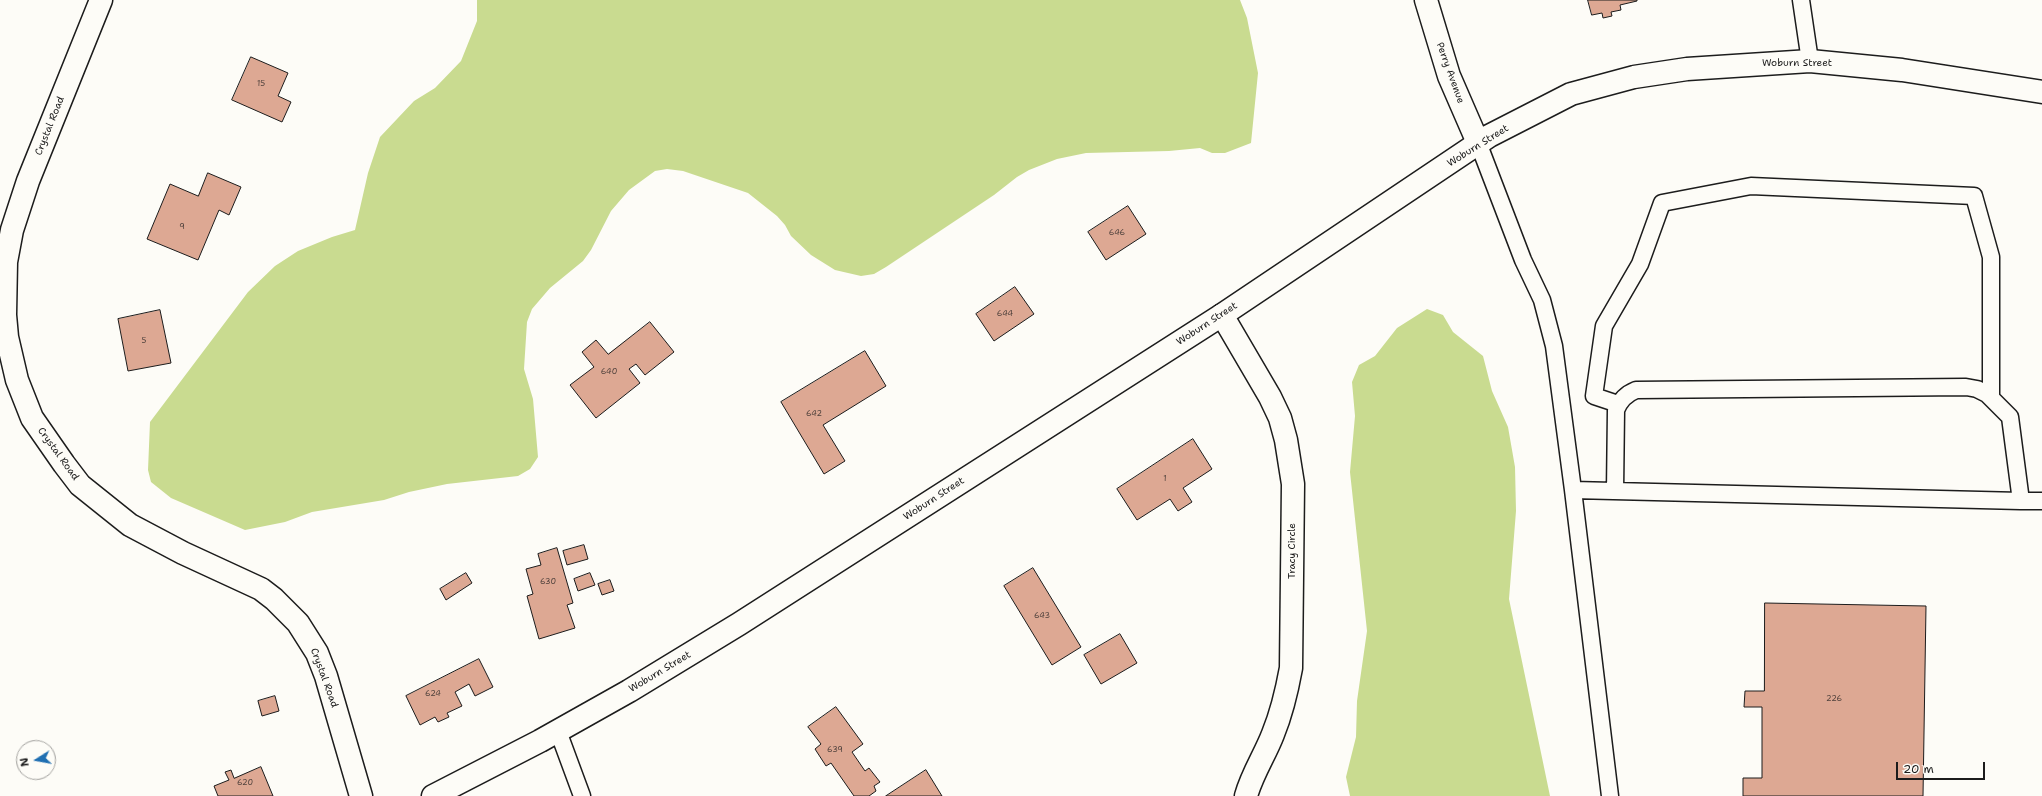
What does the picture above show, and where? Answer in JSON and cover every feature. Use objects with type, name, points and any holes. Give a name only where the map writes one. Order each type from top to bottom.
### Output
[{"type":"street","name":"Crystal Road","points":[[101,0],[24,192],[12,230],[6,262],[6,315],[7,336],[17,380],[32,418],[80,485],[130,525],[183,553],[261,589],[274,599],[298,623],[317,653],[326,676],[361,796]]},
{"type":"street","name":"Perry Avenue","points":[[1426,0],[1449,76],[1479,145]]},
{"type":"street","name":"Woburn Street","points":[[433,796],[558,731],[629,691],[739,624],[1222,315],[1479,145],[1489,136],[1541,108],[1571,94],[1606,83],[1694,68],[1810,61],[1902,70],[2042,92]]},
{"type":"street","name":"Tracy Circle","points":[[1222,315],[1280,418],[1286,440],[1292,484],[1291,668],[1287,690],[1273,735],[1255,772],[1246,796]]},
{"type":"lane","points":[[1801,0],[1810,61]]},
{"type":"lane","points":[[1479,145],[1523,260],[1542,300],[1554,346],[1610,796]]},
{"type":"lane","points":[[1618,404],[1594,396],[1604,326],[1640,264],[1662,203],[1751,186],[1974,196],[1991,257],[1992,398]]},
{"type":"lane","points":[[1615,491],[1615,416],[1618,404],[1630,392],[1642,389],[1966,387],[1977,389],[1992,398],[2010,417],[2021,500]]},
{"type":"lane","points":[[1573,490],[2042,501]]},
{"type":"lane","points":[[558,731],[582,796]]},
{"type":"green space","points":[[477,0],[1240,0],[1247,18],[1258,73],[1251,143],[1225,153],[1212,153],[1200,148],[1169,151],[1086,153],[1057,159],[1029,170],[1017,177],[994,195],[886,267],[874,274],[861,276],[835,270],[811,255],[791,236],[785,225],[777,216],[748,193],[683,171],[667,169],[655,171],[629,190],[611,211],[591,250],[583,261],[550,288],[532,309],[527,322],[524,369],[533,399],[538,457],[530,469],[518,476],[447,484],[409,492],[384,500],[312,512],[285,522],[245,530],[171,498],[151,482],[148,470],[150,422],[248,292],[275,266],[298,251],[332,237],[355,230],[368,173],[380,137],[414,101],[435,88],[461,61],[477,21]]},
{"type":"green space","points":[[1427,309],[1443,315],[1453,332],[1483,356],[1492,391],[1508,427],[1515,467],[1516,511],[1509,599],[1550,796],[1350,796],[1346,777],[1356,737],[1357,701],[1367,631],[1350,472],[1355,416],[1352,382],[1359,365],[1375,356],[1397,328]]},
{"type":"building","points":[[1588,0],[1637,1],[1620,5],[1621,10],[1611,12],[1612,16],[1603,18],[1602,13],[1592,15]]},
{"type":"building","points":[[251,57],[288,73],[278,96],[291,102],[282,122],[232,100]]},
{"type":"building","points":[[208,173],[241,187],[229,215],[219,210],[198,260],[147,239],[170,184],[198,196]]},
{"type":"building","points":[[1128,206],[1146,234],[1106,260],[1088,232]]},
{"type":"building","points":[[1015,287],[1034,314],[994,341],[976,314]]},
{"type":"building","points":[[160,310],[171,363],[128,371],[118,319]]},
{"type":"building","points":[[650,322],[674,352],[645,375],[636,364],[629,369],[640,383],[596,418],[570,385],[594,367],[582,352],[596,340],[608,354]]},
{"type":"building","points":[[865,351],[886,386],[823,425],[845,461],[824,474],[781,402]]},
{"type":"building","points":[[1193,439],[1212,469],[1183,488],[1192,502],[1178,511],[1170,499],[1137,520],[1117,489]]},
{"type":"building","points":[[584,545],[588,559],[567,565],[563,551]]},
{"type":"building","points":[[557,548],[573,603],[567,605],[575,628],[539,639],[527,596],[533,594],[526,569],[541,565],[538,554]]},
{"type":"building","points":[[1033,568],[1081,647],[1052,665],[1004,586]]},
{"type":"building","points":[[466,573],[472,583],[446,600],[440,589]]},
{"type":"building","points":[[590,573],[595,585],[578,591],[574,579]]},
{"type":"building","points":[[610,580],[614,591],[602,595],[598,584]]},
{"type":"building","points":[[1765,603],[1926,606],[1923,796],[1743,796],[1743,778],[1762,778],[1762,707],[1744,707],[1745,691],[1764,691]]},
{"type":"building","points":[[1120,634],[1137,663],[1101,684],[1084,655]]},
{"type":"building","points":[[479,659],[493,687],[475,696],[469,684],[455,692],[462,706],[447,713],[449,717],[438,722],[435,717],[420,725],[406,696]]},
{"type":"building","points":[[275,696],[279,711],[262,716],[258,701]]},
{"type":"building","points":[[836,707],[863,744],[852,752],[865,771],[869,768],[880,782],[874,786],[876,791],[869,796],[854,796],[831,763],[826,766],[815,749],[821,744],[808,727]]},
{"type":"building","points":[[261,767],[273,796],[218,796],[214,786],[229,780],[225,772],[231,770],[234,778]]},
{"type":"building","points":[[926,770],[942,796],[886,796]]}]
